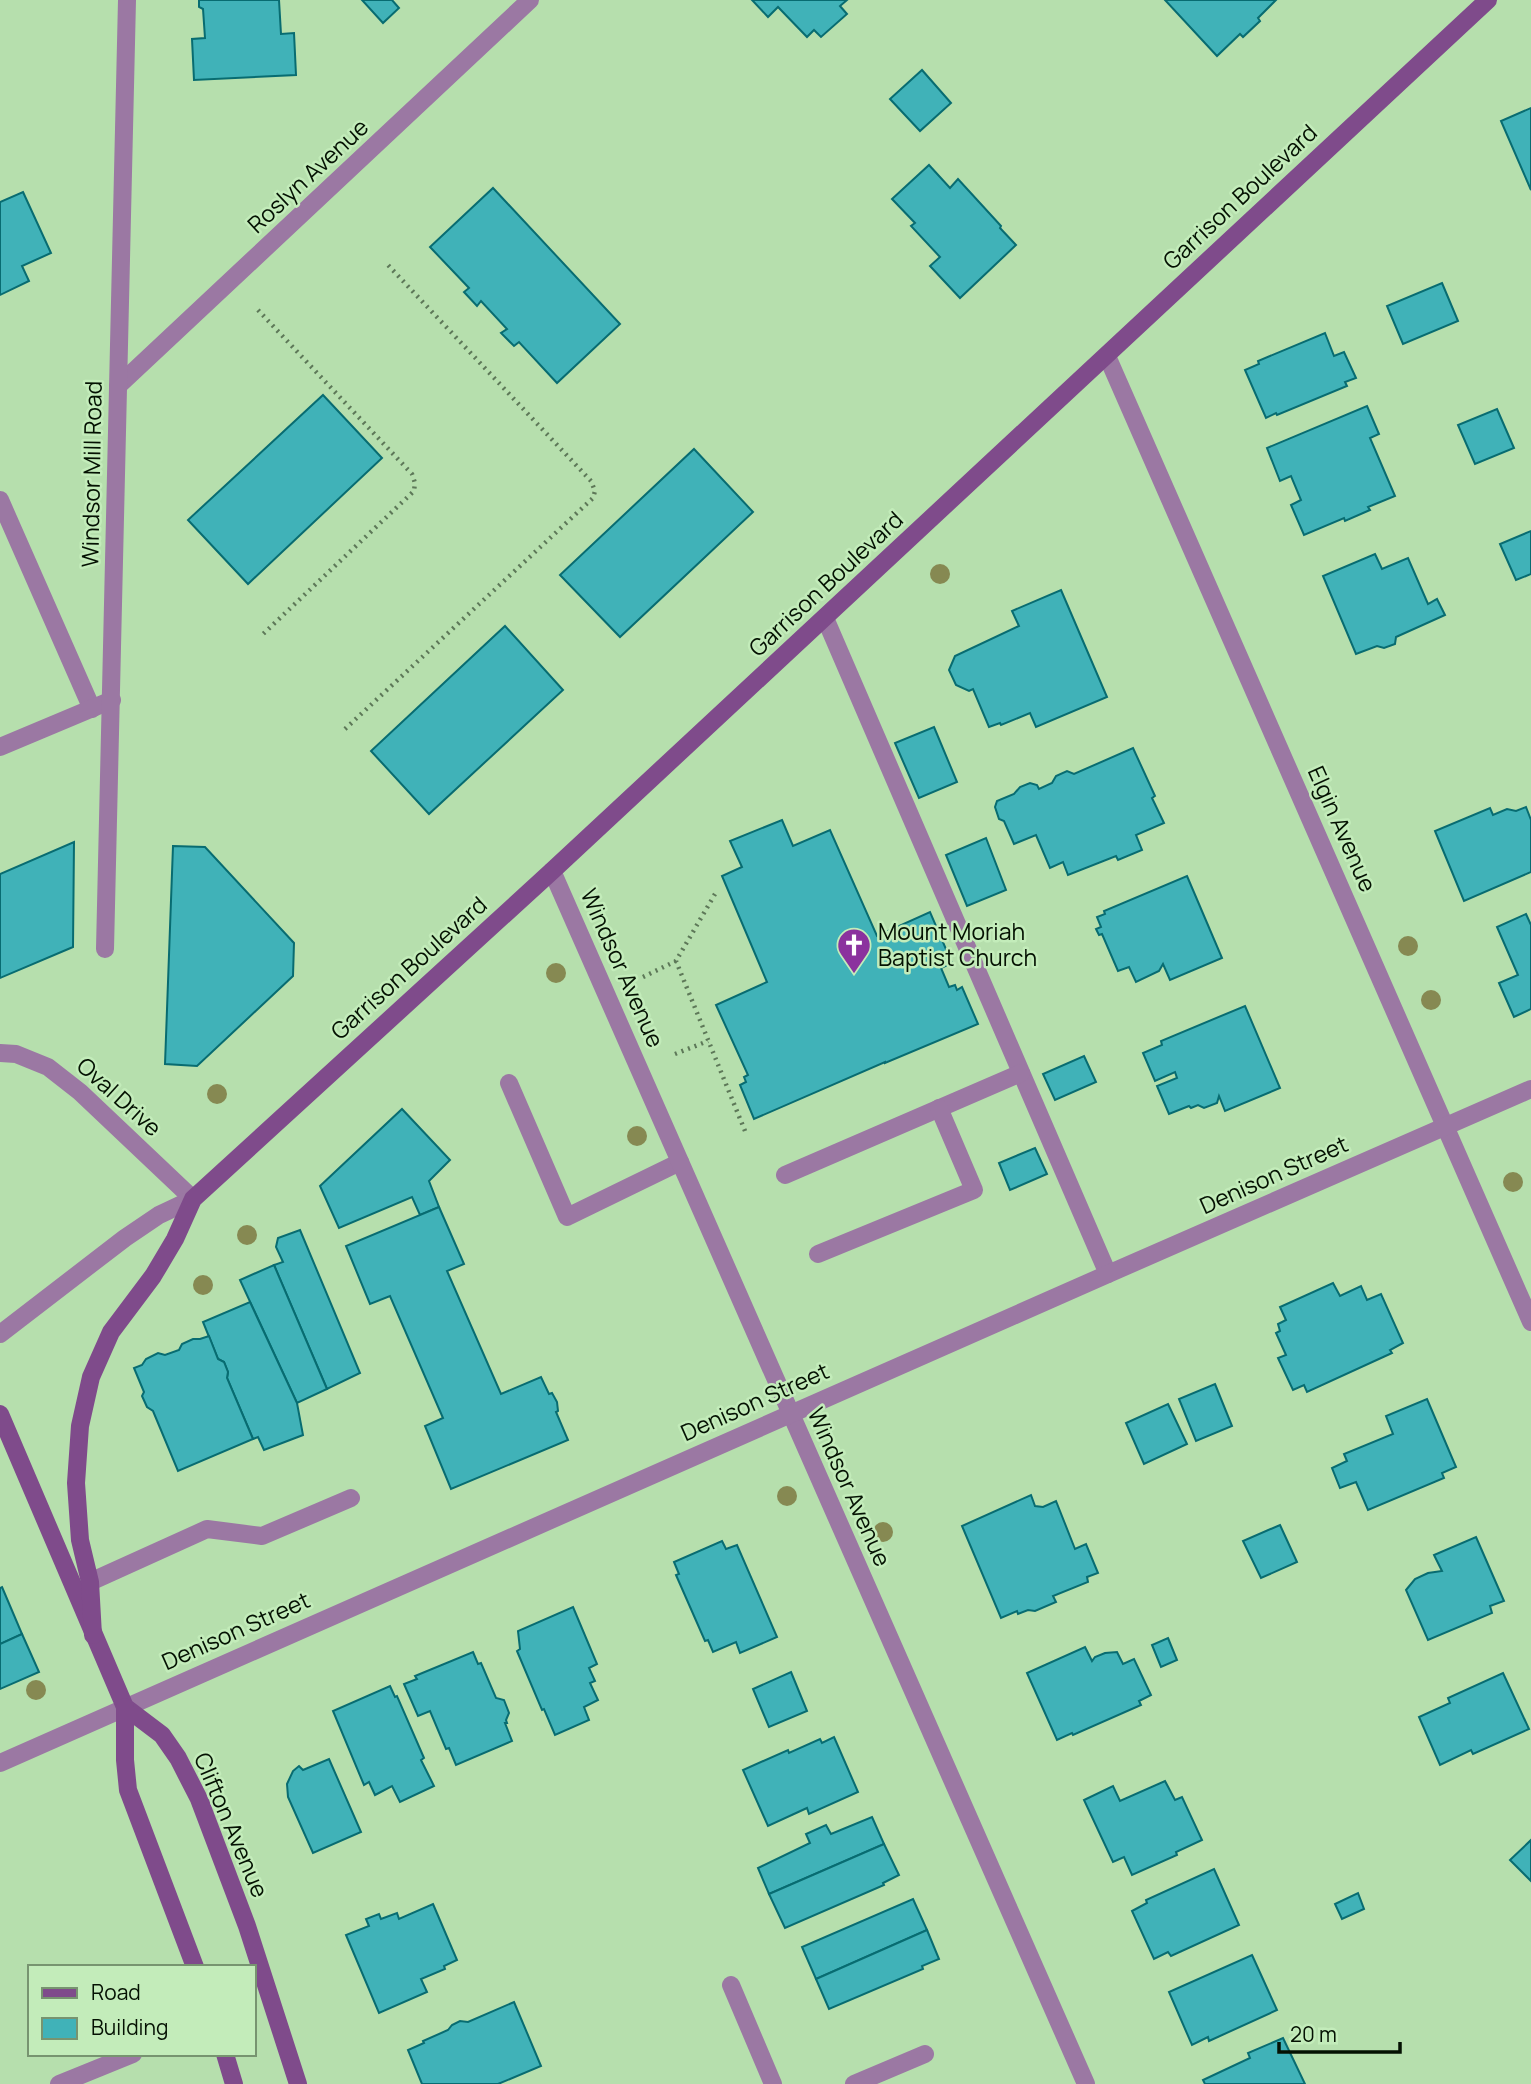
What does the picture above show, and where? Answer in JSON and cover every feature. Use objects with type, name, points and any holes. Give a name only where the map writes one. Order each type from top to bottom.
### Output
[{"type":"main road","name":"Garrison Boulevard","points":[[93,1635],[90,1582],[80,1540],[76,1483],[80,1426],[91,1377],[111,1332],[153,1276],[175,1240],[193,1199],[552,871],[1488,0]]},
{"type":"main road","name":"Clifton Avenue","points":[[0,1414],[125,1707],[162,1735],[178,1758],[199,1799],[247,1926],[298,2079]]},
{"type":"main road","points":[[125,1707],[128,1790],[194,1965]]},
{"type":"main road","points":[[226,2056],[234,2084]]},
{"type":"street","name":"Windsor Mill Road","points":[[105,949],[127,0]]},
{"type":"street","name":"Roslyn Avenue","points":[[118,386],[530,0]]},
{"type":"street","name":"Elgin Avenue","points":[[1107,356],[1531,1322]]},
{"type":"street","points":[[0,500],[92,709]]},
{"type":"street","points":[[825,618],[1108,1274]]},
{"type":"street","points":[[0,747],[111,700]]},
{"type":"street","name":"Windsor Avenue","points":[[552,871],[1086,2084]]},
{"type":"street","name":"Oval Drive","points":[[0,1053],[16,1054],[48,1067],[80,1092],[193,1199]]},
{"type":"street","points":[[785,1175],[1021,1073]]},
{"type":"street","points":[[509,1083],[567,1217],[680,1162]]},
{"type":"street","name":"Denison Street","points":[[0,1763],[1531,1089]]},
{"type":"street","points":[[818,1254],[974,1190],[939,1108]]},
{"type":"street","name":"Garrison Boulevard","points":[[0,1334],[125,1238],[159,1215],[193,1199]]},
{"type":"street","points":[[90,1582],[207,1529],[262,1536],[351,1498]]},
{"type":"street","points":[[731,1985],[773,2084]]},
{"type":"street","points":[[854,2084],[925,2054]]},
{"type":"street","points":[[59,2084],[128,2056]]},
{"type":"path","points":[[345,729],[593,498],[595,491],[591,481],[387,264]]},
{"type":"path","points":[[258,310],[412,474],[415,483],[414,491],[261,636]]},
{"type":"path","points":[[643,977],[676,961],[715,894]]},
{"type":"path","points":[[676,961],[745,1131]]},
{"type":"path","points":[[675,1054],[708,1041]]},
{"type":"building","points":[[199,0],[279,0],[281,34],[294,33],[296,75],[194,80],[192,39],[205,38],[203,9],[199,7]]},
{"type":"building","points":[[362,0],[392,0],[399,8],[383,23]]},
{"type":"building","points":[[752,0],[847,0],[840,6],[847,14],[821,37],[814,30],[807,37],[778,7],[768,17]]},
{"type":"building","points":[[1165,0],[1276,0],[1258,18],[1260,21],[1243,37],[1240,34],[1217,56]]},
{"type":"building","points":[[922,70],[951,103],[920,131],[890,99]]},
{"type":"building","points":[[1531,108],[1531,190],[1501,121]]},
{"type":"building","points":[[929,165],[950,188],[958,179],[1016,245],[960,298],[930,266],[940,257],[911,226],[915,223],[892,199]]},
{"type":"building","points":[[493,188],[620,324],[557,383],[519,342],[514,346],[501,333],[507,329],[481,301],[477,306],[464,292],[469,288],[430,247]]},
{"type":"building","points":[[23,192],[51,253],[22,266],[29,281],[0,295],[0,202]]},
{"type":"building","points":[[1442,283],[1458,321],[1403,344],[1387,306]]},
{"type":"building","points":[[1325,333],[1334,356],[1344,352],[1356,378],[1345,382],[1347,386],[1266,418],[1245,370],[1259,364],[1258,361]]},
{"type":"building","points":[[323,395],[382,458],[248,584],[188,520]]},
{"type":"building","points":[[1367,406],[1379,434],[1370,438],[1395,496],[1368,507],[1370,510],[1345,521],[1344,518],[1304,535],[1291,505],[1301,500],[1291,476],[1280,481],[1267,448]]},
{"type":"building","points":[[1497,409],[1514,448],[1475,464],[1458,425]]},
{"type":"building","points":[[694,449],[753,512],[620,637],[560,575]]},
{"type":"building","points":[[1531,531],[1531,574],[1516,580],[1500,544]]},
{"type":"building","points":[[1375,554],[1382,569],[1408,558],[1428,604],[1437,599],[1445,615],[1396,637],[1395,644],[1384,648],[1377,646],[1356,654],[1323,576]]},
{"type":"building","points":[[1061,590],[1107,697],[1036,727],[1030,713],[989,727],[973,689],[969,691],[956,685],[949,670],[955,656],[1019,626],[1012,611]]},
{"type":"building","points":[[505,626],[563,690],[429,814],[371,751]]},
{"type":"building","points":[[934,727],[957,782],[919,798],[895,743]]},
{"type":"building","points":[[1133,748],[1164,823],[1136,835],[1142,850],[1118,860],[1116,856],[1068,875],[1063,862],[1050,868],[1036,835],[1014,844],[1004,821],[999,819],[995,807],[997,801],[1030,783],[1037,785],[1039,789],[1067,771],[1074,774]]},
{"type":"building","points":[[1526,807],[1531,820],[1531,872],[1464,901],[1435,831],[1490,808],[1493,815],[1507,809],[1516,811]]},
{"type":"building","name":"Mount Moriah Baptist Church","points":[[782,820],[793,846],[830,830],[877,936],[930,912],[952,963],[941,968],[949,987],[955,985],[957,990],[962,987],[978,1024],[754,1119],[740,1085],[746,1082],[744,1077],[748,1075],[716,1005],[767,982],[722,876],[742,867],[730,841]]},
{"type":"building","points":[[986,838],[1006,890],[967,906],[946,855]]},
{"type":"building","points":[[74,842],[73,947],[0,978],[0,874]]},
{"type":"building","points":[[173,846],[205,847],[294,943],[293,976],[197,1066],[165,1064]]},
{"type":"building","points":[[1187,876],[1222,958],[1170,980],[1163,964],[1159,971],[1136,982],[1129,967],[1118,971],[1102,934],[1099,935],[1096,929],[1101,927],[1097,917],[1105,914],[1104,911]]},
{"type":"building","points":[[1526,914],[1531,925],[1531,1009],[1514,1017],[1499,983],[1518,975],[1497,927]]},
{"type":"building","points":[[1245,1006],[1280,1088],[1225,1111],[1219,1096],[1217,1103],[1204,1108],[1198,1105],[1191,1108],[1189,1106],[1169,1114],[1157,1086],[1177,1078],[1175,1072],[1155,1081],[1143,1053],[1162,1045],[1161,1041]]},
{"type":"building","points":[[1084,1056],[1096,1082],[1055,1100],[1043,1074]]},
{"type":"building","points":[[402,1109],[450,1160],[429,1181],[439,1207],[420,1215],[412,1197],[339,1228],[320,1186]]},
{"type":"building","points":[[1035,1148],[1047,1174],[1010,1190],[999,1163]]},
{"type":"building","points":[[439,1207],[464,1264],[447,1271],[501,1394],[541,1377],[549,1394],[552,1393],[557,1402],[556,1412],[568,1440],[451,1489],[425,1426],[443,1418],[390,1296],[370,1304],[346,1246]]},
{"type":"building","points":[[300,1230],[360,1373],[327,1389],[274,1265],[283,1262],[276,1247],[278,1238]]},
{"type":"building","points":[[274,1265],[327,1389],[297,1403],[240,1280]]},
{"type":"building","points":[[1333,1283],[1340,1296],[1361,1286],[1367,1300],[1381,1294],[1403,1343],[1390,1350],[1392,1353],[1307,1392],[1304,1385],[1293,1390],[1278,1358],[1286,1355],[1276,1333],[1280,1331],[1278,1324],[1286,1320],[1280,1307]]},
{"type":"building","points":[[250,1302],[297,1403],[303,1435],[264,1450],[258,1437],[253,1439],[227,1378],[224,1362],[218,1359],[203,1322]]},
{"type":"building","points":[[209,1336],[218,1359],[224,1362],[227,1378],[253,1439],[178,1471],[153,1411],[147,1407],[142,1396],[144,1392],[134,1368],[158,1353],[165,1355],[179,1350],[182,1344],[193,1339]]},
{"type":"building","points":[[1215,1384],[1232,1426],[1196,1441],[1179,1399]]},
{"type":"building","points":[[1427,1399],[1456,1467],[1442,1473],[1444,1478],[1368,1510],[1356,1482],[1340,1488],[1332,1468],[1347,1461],[1344,1454],[1393,1434],[1386,1416]]},
{"type":"building","points":[[1168,1404],[1187,1444],[1144,1464],[1126,1423]]},
{"type":"building","points":[[1031,1495],[1035,1506],[1043,1507],[1056,1501],[1075,1549],[1086,1544],[1098,1573],[1087,1577],[1088,1582],[1053,1596],[1056,1602],[1035,1611],[1028,1610],[1018,1614],[1017,1611],[1001,1618],[962,1526]]},
{"type":"building","points":[[1280,1525],[1297,1562],[1261,1578],[1243,1541]]},
{"type":"building","points":[[1476,1537],[1504,1601],[1490,1606],[1492,1613],[1428,1640],[1406,1590],[1415,1579],[1442,1571],[1434,1555]]},
{"type":"building","points":[[722,1541],[726,1549],[737,1545],[777,1637],[740,1653],[736,1642],[713,1652],[708,1640],[705,1641],[676,1575],[679,1574],[674,1562]]},
{"type":"building","points":[[2,1587],[22,1634],[0,1644],[0,1588]]},
{"type":"building","points":[[573,1607],[597,1664],[589,1668],[595,1681],[590,1683],[598,1700],[584,1707],[589,1720],[555,1735],[517,1651],[520,1649],[518,1631]]},
{"type":"building","points":[[22,1634],[39,1672],[0,1689],[0,1644]]},
{"type":"building","points":[[1168,1638],[1177,1660],[1161,1667],[1152,1645]]},
{"type":"building","points":[[1085,1647],[1092,1661],[1105,1653],[1117,1652],[1123,1664],[1134,1659],[1151,1695],[1139,1701],[1141,1705],[1057,1740],[1027,1673]]},
{"type":"building","points":[[473,1652],[478,1664],[481,1663],[496,1698],[504,1700],[509,1713],[505,1723],[512,1741],[456,1765],[430,1711],[418,1716],[404,1684],[417,1679],[415,1676]]},
{"type":"building","points":[[791,1672],[807,1711],[769,1727],[753,1689]]},
{"type":"building","points":[[1503,1673],[1529,1729],[1473,1754],[1471,1750],[1440,1765],[1419,1717],[1450,1703],[1448,1698]]},
{"type":"building","points":[[390,1686],[395,1697],[397,1696],[424,1758],[421,1760],[434,1786],[400,1802],[392,1786],[375,1795],[369,1782],[364,1785],[333,1711]]},
{"type":"building","points":[[834,1737],[858,1792],[809,1814],[807,1808],[768,1826],[743,1770],[788,1750],[789,1753],[820,1739],[822,1743]]},
{"type":"building","points":[[329,1759],[361,1832],[313,1853],[288,1797],[287,1784],[293,1771],[299,1766],[303,1770]]},
{"type":"building","points":[[1165,1781],[1175,1800],[1182,1797],[1202,1840],[1176,1852],[1177,1855],[1132,1875],[1124,1857],[1113,1862],[1084,1800],[1113,1786],[1120,1801]]},
{"type":"building","points":[[872,1817],[884,1844],[769,1894],[758,1868],[810,1843],[806,1834],[826,1825],[831,1834]]},
{"type":"building","points":[[1531,1840],[1531,1881],[1510,1860]]},
{"type":"building","points":[[884,1844],[899,1875],[883,1883],[884,1885],[785,1928],[769,1894]]},
{"type":"building","points":[[1214,1869],[1239,1925],[1171,1956],[1168,1952],[1154,1959],[1132,1911],[1147,1903],[1146,1900]]},
{"type":"building","points":[[1358,1893],[1364,1909],[1342,1919],[1335,1904]]},
{"type":"building","points":[[913,1899],[927,1930],[816,1979],[802,1947]]},
{"type":"building","points":[[433,1904],[457,1960],[444,1966],[445,1969],[421,1979],[427,1992],[379,2013],[346,1935],[369,1926],[366,1919],[379,1914],[381,1919],[397,1913],[399,1919]]},
{"type":"building","points":[[927,1930],[939,1959],[922,1966],[923,1969],[829,2009],[816,1979]]},
{"type":"building","points":[[1252,1955],[1277,2010],[1209,2041],[1208,2037],[1192,2045],[1169,1992]]},
{"type":"building","points":[[514,2002],[541,2066],[498,2084],[422,2084],[408,2050],[460,2021],[468,2022]]},
{"type":"building","points":[[1283,2038],[1305,2084],[1205,2084],[1203,2080],[1250,2058],[1248,2053]]},
{"type":"place","name":"Mount Moriah Baptist Church","points":[[854,975]]}]
